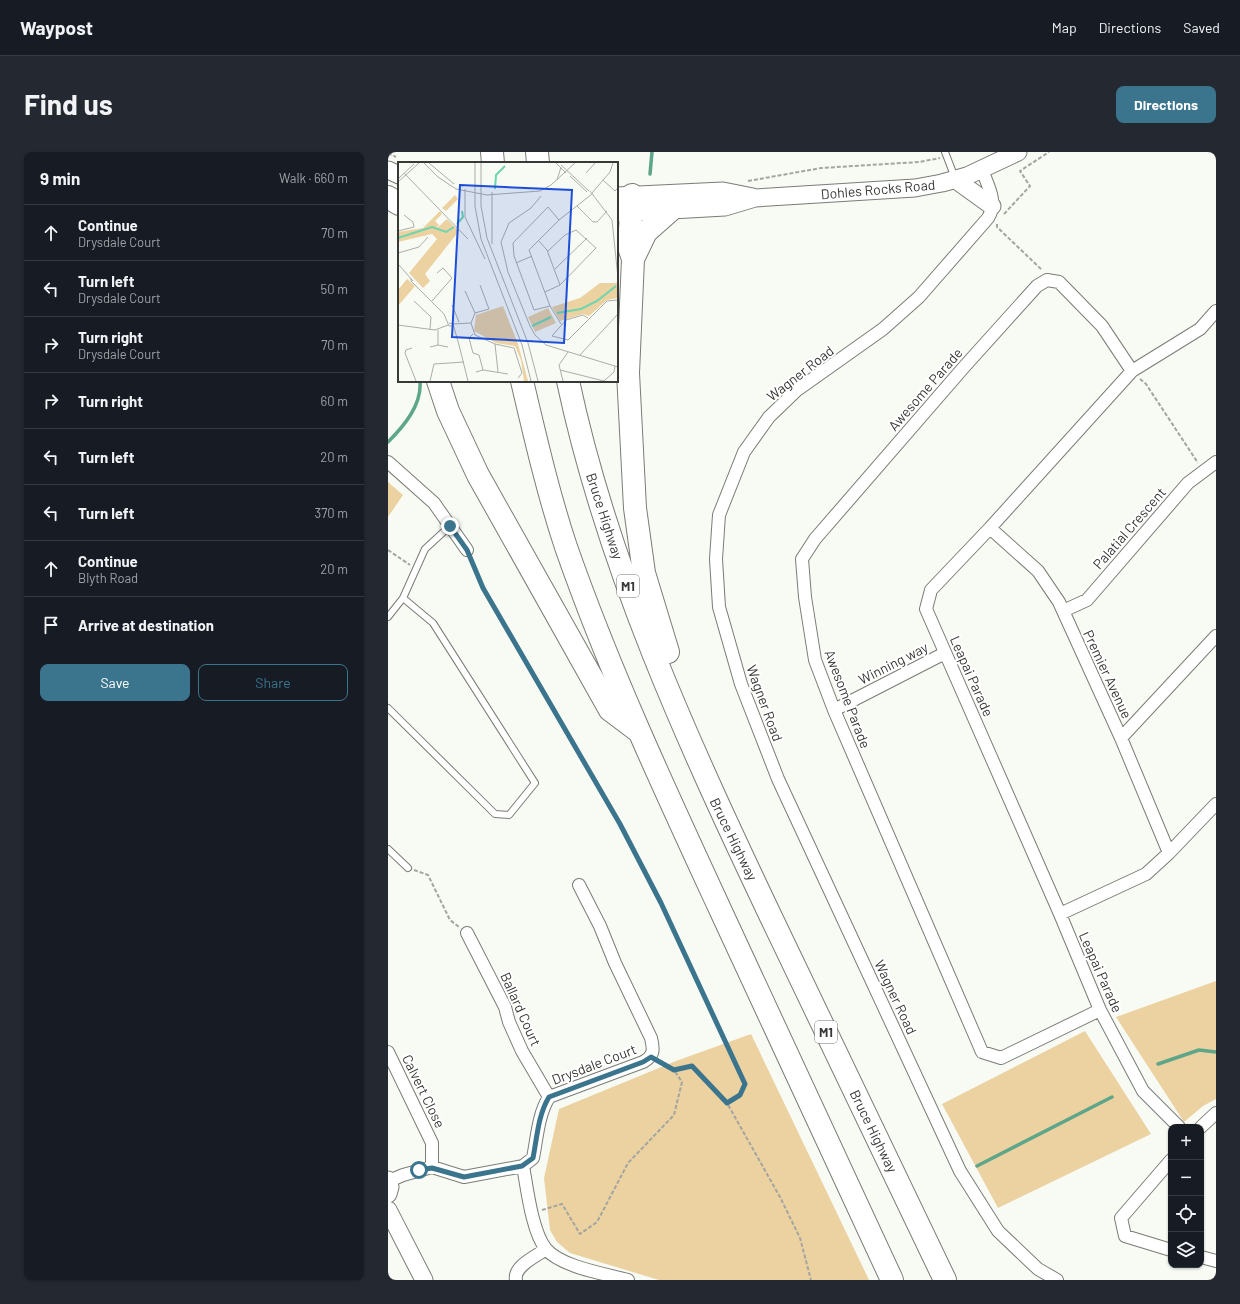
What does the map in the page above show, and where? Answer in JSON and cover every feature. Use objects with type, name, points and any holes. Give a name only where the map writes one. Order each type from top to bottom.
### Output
[{"type":"highway","points":[[492,152],[493,162]]},
{"type":"highway","points":[[537,152],[538,162]]},
{"type":"highway","points":[[388,198],[398,203]]},
{"type":"highway","points":[[624,204],[629,247],[633,259],[628,373],[635,508],[640,550],[644,573],[662,637],[701,746],[708,783]]},
{"type":"highway","points":[[633,259],[646,232],[672,210]]},
{"type":"highway","points":[[438,382],[448,411],[478,475],[606,704],[610,710],[638,731]]},
{"type":"highway","points":[[522,382],[541,458],[565,544],[598,634],[638,731],[892,1280]]},
{"type":"highway","name":"Bruce Highway","points":[[568,382],[588,463],[609,534],[642,623],[708,783],[945,1280]]},
{"type":"main road","name":"Dohles Rocks Road","points":[[624,204],[672,210],[725,206],[755,198],[901,190],[956,180],[982,170],[1018,152]]},
{"type":"main road","points":[[388,158],[398,173]]},
{"type":"main road","points":[[956,180],[998,214]]},
{"type":"main road","points":[[388,188],[398,192]]},
{"type":"main road","name":"Dohles Rocks Road","points":[[624,204],[723,191],[755,198]]},
{"type":"main road","points":[[388,1210],[424,1280]]},
{"type":"street","points":[[982,170],[998,214]]},
{"type":"street","name":"Wagner Road","points":[[998,214],[988,218],[919,297],[883,329],[797,390],[769,417],[744,452],[719,515],[716,559],[720,607],[741,684],[778,779],[960,1171],[998,1230],[1038,1269],[1057,1280]]},
{"type":"street","name":"Awesome Parade","points":[[1059,282],[1047,280],[1037,286],[959,373],[815,540],[802,559],[805,597],[815,660],[834,710],[982,1052],[1001,1058],[1100,1010]]},
{"type":"street","points":[[1059,282],[1102,326],[1132,371]]},
{"type":"street","name":"Leapai Parade","points":[[1176,1124],[1143,1091],[1100,1010],[1060,914],[926,609],[930,590],[990,528],[1132,371],[1200,329],[1216,311]]},
{"type":"street","points":[[388,462],[434,503],[467,550]]},
{"type":"street","name":"Palatial Crescent","points":[[1063,611],[1087,600],[1188,483],[1216,462]]},
{"type":"street","name":"Premier Avenue","points":[[990,528],[1038,571],[1063,611],[1121,738],[1169,853]]},
{"type":"street","points":[[1121,738],[1216,636]]},
{"type":"street","name":"Winning way","points":[[834,710],[945,653]]},
{"type":"street","points":[[1060,914],[1146,874],[1169,853],[1216,804]]},
{"type":"street","name":"Drysdale Court","points":[[522,1166],[533,1158],[544,1105],[549,1097],[643,1062],[651,1057],[653,1051],[651,1038],[615,963],[600,926],[579,885]]},
{"type":"street","name":"Ballard Court","points":[[467,933],[505,1007],[509,1022],[522,1051],[549,1097]]},
{"type":"street","name":"Calvert Close","points":[[388,1052],[432,1143],[432,1168]]},
{"type":"street","points":[[1204,1124],[1216,1113]]},
{"type":"street","points":[[1168,1163],[1121,1218],[1126,1236],[1168,1249]]},
{"type":"street","points":[[388,1185],[403,1175],[432,1168],[464,1177],[522,1166],[536,1228],[546,1249],[556,1258],[569,1264],[628,1280]]},
{"type":"street","points":[[516,1280],[519,1268],[546,1249]]},
{"type":"street","points":[[1204,1258],[1216,1261]]},
{"type":"lane","points":[[946,154],[956,180]]},
{"type":"lane","points":[[388,617],[403,598],[425,550],[450,526]]},
{"type":"lane","points":[[388,708],[495,814],[509,815],[535,783],[433,623],[403,598]]},
{"type":"lane","points":[[388,849],[408,868]]},
{"type":"path","points":[[1049,152],[1020,171],[1030,186],[998,214],[997,228],[1048,275],[1056,273],[1059,282]]},
{"type":"path","points":[[744,181],[759,180],[826,167],[919,162],[946,154]]},
{"type":"path","points":[[1132,371],[1146,384],[1199,466]]},
{"type":"path","points":[[388,550],[416,570]]},
{"type":"path","points":[[467,550],[483,588],[620,824],[661,903],[745,1084],[740,1095],[727,1103]]},
{"type":"path","points":[[408,868],[428,875],[450,920],[467,933]]},
{"type":"path","points":[[533,1213],[562,1204],[580,1234],[596,1222],[628,1163],[674,1115],[682,1082],[674,1070],[651,1057]]},
{"type":"path","points":[[674,1070],[692,1066],[727,1103],[800,1238],[811,1280]]},
{"type":"shaded area","points":[[388,482],[403,495],[388,517]]},
{"type":"shaded area","points":[[1216,981],[1216,1099],[1203,1106],[1184,1122],[1116,1017]]},
{"type":"shaded area","points":[[1085,1031],[1151,1134],[998,1208],[942,1104]]},
{"type":"shaded area","points":[[751,1034],[869,1280],[659,1280],[570,1253],[557,1242],[550,1230],[544,1178],[559,1109],[676,1061]]},
{"type":"waterway","points":[[650,174],[652,152]]},
{"type":"waterway","points":[[388,442],[406,422],[415,407],[420,390],[420,382]]},
{"type":"waterway","points":[[1158,1064],[1199,1050],[1216,1052]]},
{"type":"waterway","points":[[977,1166],[1112,1097]]},
{"type":"route","points":[[419,1170],[432,1168],[464,1177],[508,1170],[522,1166],[533,1158],[544,1105],[549,1097],[618,1072],[643,1062],[651,1057],[674,1070],[692,1066],[727,1103],[740,1095],[745,1084],[661,903],[620,824],[483,588],[467,550],[450,526]]}]
